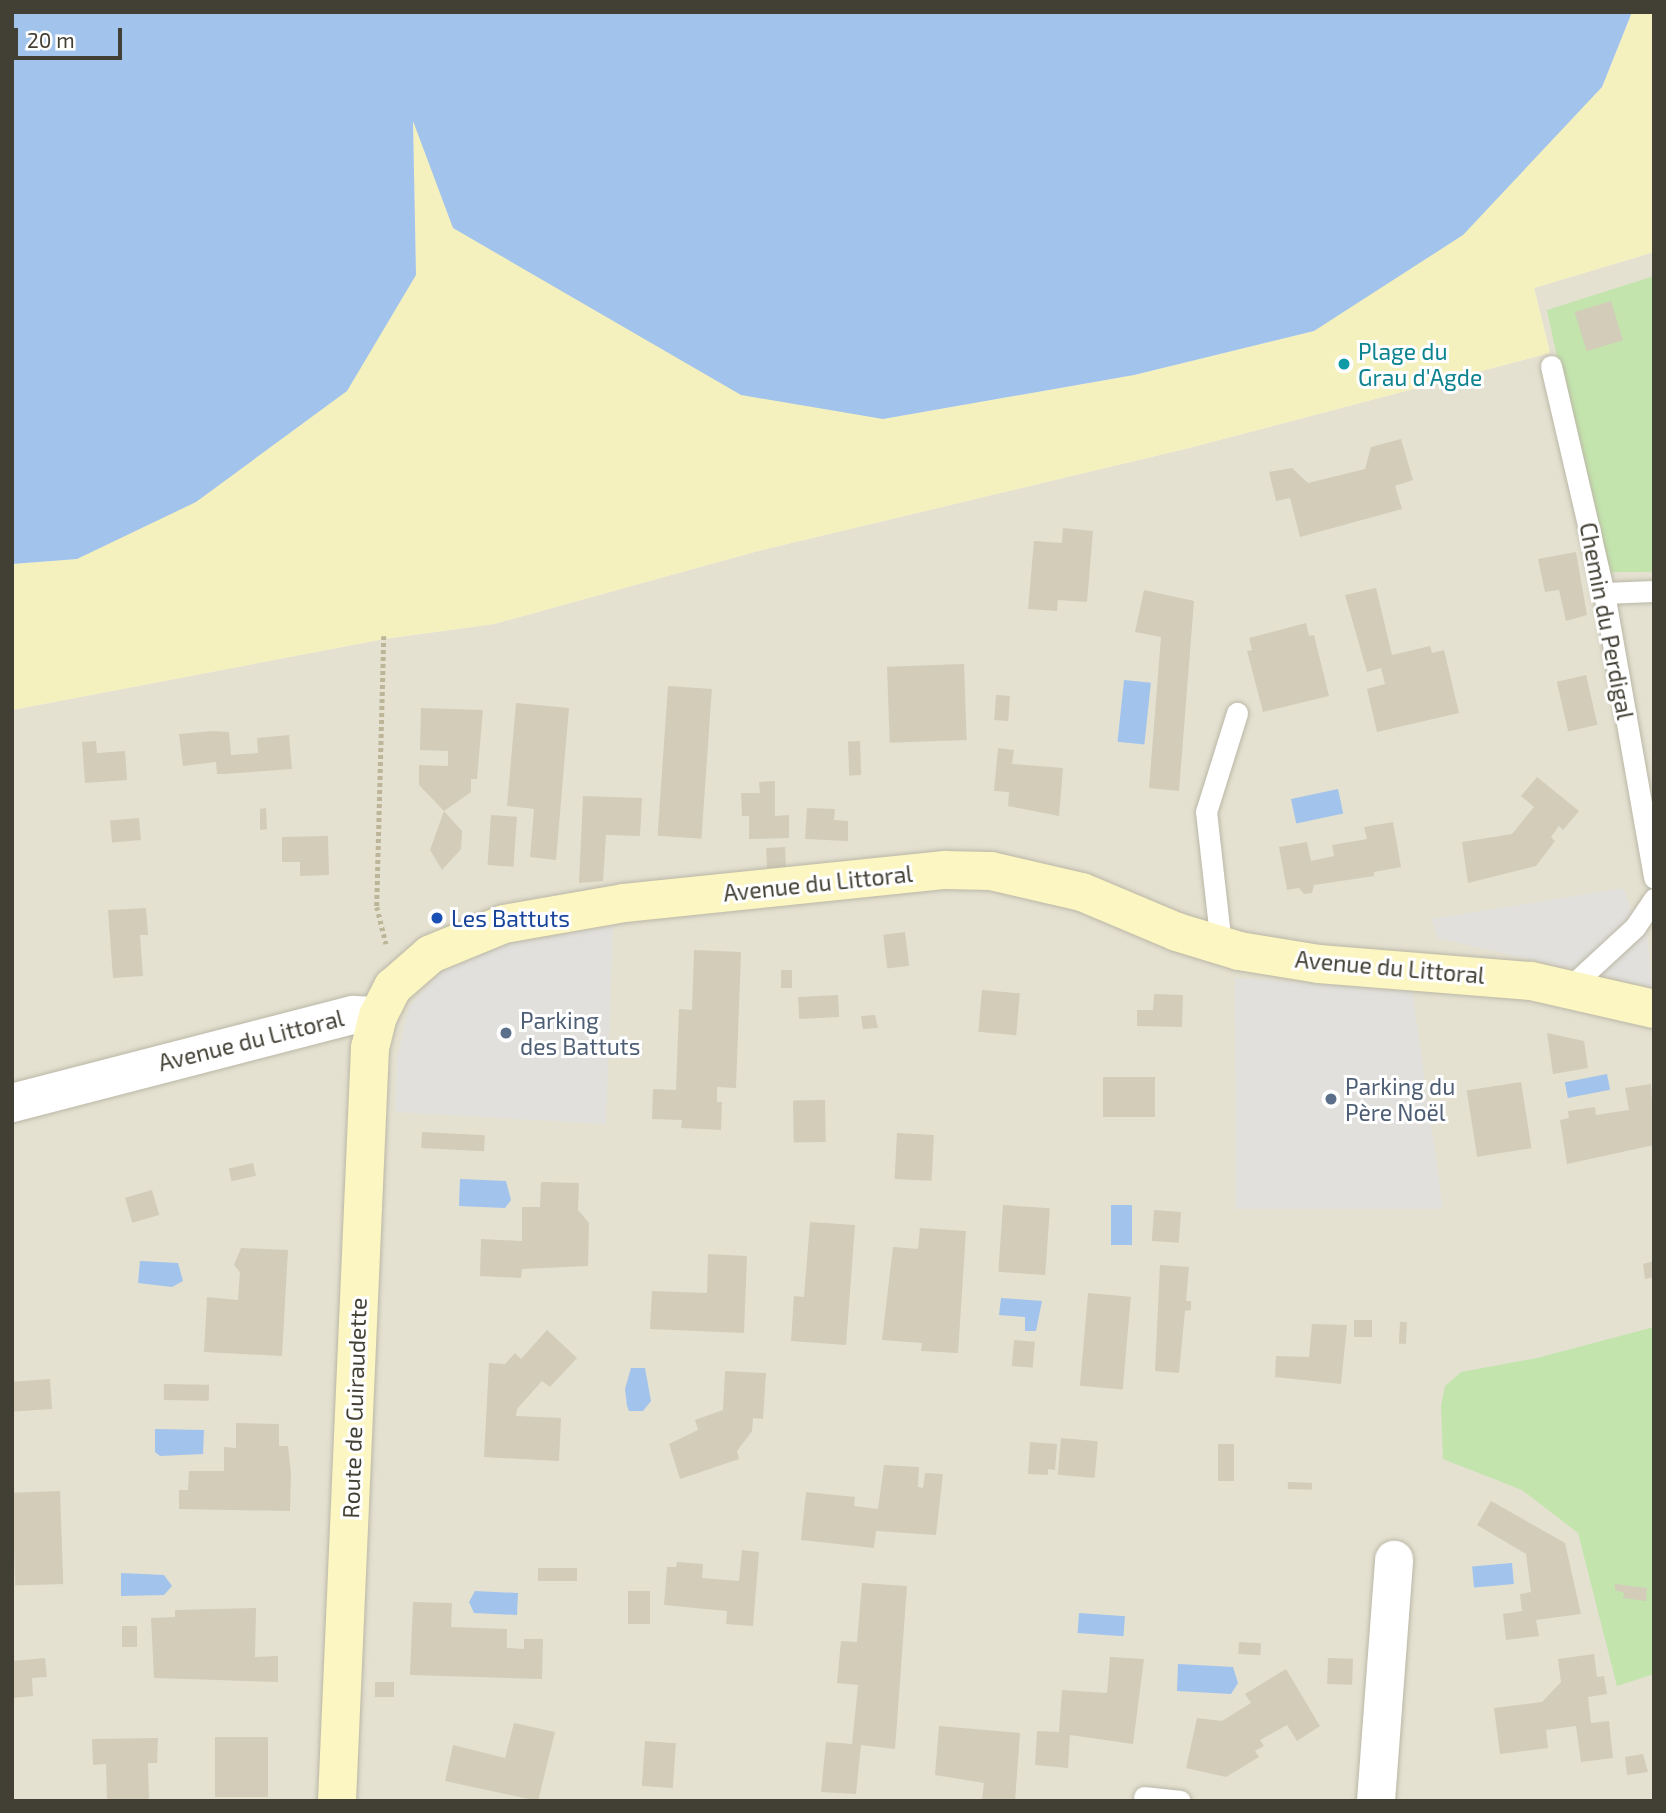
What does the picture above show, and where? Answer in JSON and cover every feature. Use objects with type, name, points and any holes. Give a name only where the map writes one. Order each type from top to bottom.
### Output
[{"type":"street","name":"Avenue du Littoral","points":[[12,1103],[353,1015],[378,1016],[403,976],[464,937],[504,924],[624,903],[945,870],[991,870],[1038,878],[1221,945],[1326,974],[1415,968],[1569,988],[1654,1009]]},
{"type":"street","name":"Route de Guiraudette","points":[[337,1801],[370,1048],[378,1016]]},
{"type":"street","points":[[1376,1801],[1394,1560]]},
{"type":"lane","name":"Chemin du Perdigal","points":[[1552,366],[1604,593],[1654,878]]},
{"type":"lane","points":[[1604,593],[1654,591]]},
{"type":"lane","points":[[1221,945],[1206,812],[1237,713]]},
{"type":"lane","points":[[1569,988],[1635,926],[1654,899]]},
{"type":"lane","points":[[1144,1797],[1180,1801]]},
{"type":"path","points":[[384,636],[377,907],[385,943],[403,976]]},
{"type":"shaded area","points":[[1654,252],[1654,1801],[12,1801],[12,710],[384,639],[494,624],[758,551],[1189,448],[1550,353],[1534,288]]},
{"type":"shaded area","points":[[1624,888],[1631,912],[1644,899],[1652,987],[1437,938],[1432,919]]},
{"type":"shaded area","name":"Parking des Battuts","points":[[613,926],[606,1124],[396,1112],[397,1059],[409,1007],[446,965],[484,948]]},
{"type":"shaded area","name":"Parking du Père Noël","points":[[1235,978],[1412,989],[1443,1209],[1236,1209]]},
{"type":"green space","points":[[1654,276],[1654,572],[1603,572],[1547,310]]},
{"type":"green space","points":[[1654,1327],[1654,1674],[1617,1686],[1578,1533],[1522,1490],[1443,1459],[1441,1406],[1445,1386],[1461,1372],[1537,1358]]},
{"type":"sand","name":"Plage du Grau d'Agde","points":[[1632,12],[1654,12],[1654,252],[1534,288],[1550,353],[1189,448],[758,551],[494,624],[384,639],[12,710],[12,564],[77,559],[416,275],[413,119],[883,419],[1134,375],[1314,331],[1602,87]]},
{"type":"water","points":[[12,12],[1632,12],[1602,87],[1463,235],[1314,331],[1134,375],[883,419],[741,395],[453,228],[413,121],[416,275],[347,391],[196,502],[77,559],[12,564]]},
{"type":"water","points":[[1124,680],[1151,683],[1144,744],[1118,742]]},
{"type":"water","points":[[1338,789],[1343,813],[1296,823],[1291,799]]},
{"type":"water","points":[[1607,1074],[1610,1090],[1568,1098],[1565,1082]]},
{"type":"water","points":[[460,1179],[506,1181],[511,1200],[505,1208],[459,1206]]},
{"type":"water","points":[[1111,1205],[1132,1205],[1132,1245],[1111,1245]]},
{"type":"water","points":[[140,1261],[178,1263],[183,1281],[172,1287],[138,1283]]},
{"type":"water","points":[[1001,1298],[1042,1301],[1036,1331],[1025,1331],[1025,1317],[999,1315]]},
{"type":"water","points":[[631,1368],[645,1368],[651,1401],[643,1411],[629,1411],[627,1406],[625,1389]]},
{"type":"water","points":[[155,1429],[204,1430],[203,1454],[160,1456],[155,1452]]},
{"type":"water","points":[[1512,1563],[1514,1584],[1474,1587],[1472,1566]]},
{"type":"water","points":[[121,1573],[164,1575],[172,1586],[164,1595],[121,1596]]},
{"type":"water","points":[[475,1591],[518,1593],[517,1615],[474,1613],[469,1602]]},
{"type":"water","points":[[1079,1613],[1125,1616],[1123,1636],[1078,1633]]},
{"type":"water","points":[[1178,1664],[1233,1667],[1238,1683],[1231,1694],[1177,1691]]},
{"type":"building","points":[[1611,301],[1623,340],[1587,351],[1575,312]]},
{"type":"building","points":[[1401,439],[1413,480],[1395,486],[1402,509],[1300,537],[1290,498],[1276,501],[1269,472],[1292,468],[1308,483],[1365,469],[1371,447]]},
{"type":"building","points":[[1063,528],[1093,531],[1087,602],[1058,600],[1057,611],[1028,609],[1034,541],[1062,543]]},
{"type":"building","points":[[1576,552],[1587,615],[1566,621],[1559,590],[1545,592],[1538,559]]},
{"type":"building","points":[[1376,588],[1392,655],[1430,646],[1432,653],[1444,650],[1459,713],[1377,732],[1367,689],[1385,684],[1381,668],[1367,672],[1345,595]]},
{"type":"building","points":[[1144,590],[1194,601],[1179,791],[1149,788],[1161,637],[1135,632]]},
{"type":"building","points":[[1306,623],[1309,636],[1314,635],[1329,696],[1263,712],[1247,651],[1252,650],[1249,638]]},
{"type":"building","points":[[964,664],[967,740],[890,743],[887,667]]},
{"type":"building","points":[[1586,675],[1597,725],[1568,731],[1557,682]]},
{"type":"building","points":[[668,686],[712,689],[701,839],[658,836]]},
{"type":"building","points":[[996,695],[1010,696],[1008,721],[994,720]]},
{"type":"building","points":[[516,703],[569,708],[556,860],[530,857],[534,809],[507,806]]},
{"type":"building","points":[[421,708],[483,710],[477,779],[471,779],[471,792],[444,811],[419,785],[419,765],[448,766],[448,751],[420,750]]},
{"type":"building","points":[[229,732],[231,755],[258,753],[257,738],[289,735],[292,769],[217,774],[216,762],[183,766],[179,734]]},
{"type":"building","points":[[96,741],[97,753],[125,751],[127,780],[85,783],[82,742]]},
{"type":"building","points":[[848,741],[860,741],[861,775],[849,775]]},
{"type":"building","points":[[998,748],[1014,750],[1012,764],[1063,768],[1059,816],[1008,806],[1009,792],[994,791]]},
{"type":"building","points":[[1537,777],[1579,811],[1563,830],[1559,826],[1551,837],[1555,841],[1536,866],[1468,883],[1462,842],[1512,834],[1534,807],[1521,796]]},
{"type":"building","points":[[775,781],[775,816],[789,815],[789,838],[749,839],[749,816],[742,816],[741,793],[760,793],[759,782]]},
{"type":"building","points":[[583,796],[642,798],[640,836],[606,835],[603,881],[579,883]]},
{"type":"building","points":[[266,808],[267,829],[260,830],[260,809]]},
{"type":"building","points":[[807,808],[835,809],[834,820],[848,821],[848,841],[805,839]]},
{"type":"building","points":[[444,811],[462,831],[461,849],[442,870],[430,850]]},
{"type":"building","points":[[491,815],[517,817],[513,867],[488,865]]},
{"type":"building","points":[[139,818],[141,840],[112,842],[110,821]]},
{"type":"building","points":[[1393,822],[1401,867],[1374,872],[1374,876],[1314,885],[1312,893],[1304,894],[1299,888],[1287,890],[1279,847],[1307,842],[1311,861],[1334,856],[1332,845],[1367,839],[1364,827]]},
{"type":"building","points":[[328,836],[329,875],[300,876],[300,862],[282,862],[282,837]]},
{"type":"building","points":[[785,847],[786,867],[767,868],[766,848]]},
{"type":"building","points":[[146,908],[148,935],[140,935],[143,976],[113,978],[108,910]]},
{"type":"building","points":[[905,932],[909,966],[887,968],[883,935]]},
{"type":"building","points":[[694,950],[741,952],[736,1088],[717,1087],[717,1102],[722,1102],[721,1130],[681,1128],[682,1120],[652,1119],[653,1089],[676,1090],[679,1009],[692,1010]]},
{"type":"building","points":[[781,970],[792,970],[792,988],[781,988]]},
{"type":"building","points":[[982,990],[1020,993],[1016,1035],[978,1032]]},
{"type":"building","points":[[1154,994],[1183,995],[1182,1027],[1137,1026],[1137,1010],[1153,1010]]},
{"type":"building","points":[[838,995],[839,1017],[799,1019],[798,997]]},
{"type":"building","points":[[875,1015],[878,1028],[863,1029],[861,1016]]},
{"type":"building","points":[[1547,1033],[1584,1041],[1588,1068],[1553,1074]]},
{"type":"building","points":[[1103,1077],[1155,1077],[1155,1117],[1103,1117]]},
{"type":"building","points":[[1521,1082],[1531,1148],[1477,1157],[1467,1091]]},
{"type":"building","points":[[1651,1084],[1654,1145],[1567,1164],[1560,1120],[1569,1118],[1568,1111],[1595,1107],[1596,1115],[1629,1110],[1625,1088]]},
{"type":"building","points":[[825,1100],[826,1142],[794,1143],[793,1101]]},
{"type":"building","points":[[422,1132],[485,1135],[484,1151],[421,1148]]},
{"type":"building","points":[[897,1133],[934,1135],[932,1181],[895,1179]]},
{"type":"building","points":[[253,1163],[256,1176],[232,1181],[229,1169]]},
{"type":"building","points":[[541,1182],[579,1183],[578,1210],[589,1223],[588,1266],[522,1269],[521,1278],[480,1276],[481,1239],[522,1241],[522,1207],[540,1207]]},
{"type":"building","points":[[152,1190],[159,1215],[132,1223],[125,1198]]},
{"type":"building","points":[[1003,1205],[1050,1208],[1045,1275],[998,1272]]},
{"type":"building","points":[[1154,1210],[1181,1212],[1179,1243],[1152,1241]]},
{"type":"building","points":[[810,1222],[855,1225],[846,1345],[791,1341],[794,1296],[804,1297]]},
{"type":"building","points":[[920,1228],[966,1231],[958,1353],[921,1351],[922,1343],[882,1340],[893,1247],[918,1249]]},
{"type":"building","points":[[241,1248],[288,1250],[282,1356],[204,1352],[207,1297],[238,1300],[240,1272],[234,1265]]},
{"type":"building","points":[[708,1254],[747,1256],[744,1333],[650,1329],[652,1291],[707,1293]]},
{"type":"building","points":[[1654,1261],[1654,1277],[1645,1279],[1643,1264]]},
{"type":"building","points":[[1160,1265],[1189,1267],[1186,1301],[1191,1301],[1191,1310],[1185,1311],[1179,1373],[1155,1371]]},
{"type":"building","points":[[1088,1293],[1131,1297],[1123,1389],[1080,1386]]},
{"type":"building","points":[[1354,1320],[1372,1320],[1372,1337],[1354,1337]]},
{"type":"building","points":[[1400,1322],[1407,1322],[1406,1344],[1399,1344]]},
{"type":"building","points":[[1312,1324],[1347,1325],[1341,1384],[1275,1377],[1276,1356],[1309,1357]]},
{"type":"building","points":[[547,1330],[577,1358],[550,1387],[542,1381],[517,1409],[516,1416],[561,1418],[559,1461],[484,1457],[489,1363],[505,1364],[515,1353],[521,1359]]},
{"type":"building","points":[[1014,1340],[1035,1342],[1033,1368],[1012,1366]]},
{"type":"building","points":[[725,1371],[766,1373],[763,1419],[753,1418],[752,1431],[737,1451],[739,1459],[680,1479],[669,1444],[698,1430],[695,1420],[723,1410]]},
{"type":"building","points":[[50,1379],[52,1409],[14,1412],[12,1382]]},
{"type":"building","points":[[164,1384],[209,1385],[209,1401],[164,1400]]},
{"type":"building","points":[[236,1423],[279,1424],[279,1446],[288,1446],[291,1473],[290,1511],[179,1509],[179,1490],[188,1490],[189,1471],[224,1471],[224,1447],[236,1448]]},
{"type":"building","points":[[1061,1438],[1098,1441],[1095,1478],[1058,1475]]},
{"type":"building","points":[[1030,1442],[1057,1444],[1055,1470],[1048,1469],[1048,1475],[1028,1474]]},
{"type":"building","points":[[1218,1444],[1234,1444],[1234,1481],[1218,1481]]},
{"type":"building","points":[[884,1465],[919,1467],[918,1487],[923,1488],[925,1473],[943,1474],[936,1535],[876,1531],[874,1548],[801,1540],[806,1492],[855,1497],[854,1506],[878,1509]]},
{"type":"building","points":[[1288,1482],[1312,1483],[1312,1490],[1288,1489]]},
{"type":"building","points":[[60,1491],[63,1584],[15,1586],[12,1493]]},
{"type":"building","points":[[1491,1501],[1565,1543],[1581,1614],[1536,1620],[1539,1636],[1506,1640],[1503,1614],[1522,1611],[1520,1594],[1531,1592],[1526,1554],[1477,1525]]},
{"type":"building","points":[[742,1550],[759,1552],[753,1626],[726,1624],[727,1611],[664,1605],[667,1567],[676,1567],[677,1562],[703,1564],[702,1578],[739,1581]]},
{"type":"building","points":[[538,1568],[577,1568],[577,1581],[538,1581]]},
{"type":"building","points":[[862,1583],[907,1586],[895,1749],[861,1745],[856,1794],[821,1792],[826,1742],[852,1744],[858,1685],[837,1683],[841,1641],[857,1642]]},
{"type":"building","points":[[1615,1584],[1647,1588],[1646,1601],[1623,1598],[1624,1593],[1615,1590]]},
{"type":"building","points":[[628,1591],[650,1591],[650,1624],[628,1624]]},
{"type":"building","points":[[413,1602],[452,1603],[451,1627],[507,1629],[507,1648],[524,1649],[524,1639],[543,1639],[542,1679],[410,1675]]},
{"type":"building","points":[[256,1608],[255,1657],[278,1656],[278,1682],[154,1678],[151,1618],[175,1617],[175,1610]]},
{"type":"building","points":[[122,1626],[137,1626],[137,1647],[122,1647]]},
{"type":"building","points":[[1239,1642],[1261,1643],[1260,1655],[1238,1654]]},
{"type":"building","points":[[1594,1654],[1597,1677],[1604,1676],[1607,1694],[1588,1697],[1591,1723],[1609,1721],[1613,1758],[1581,1762],[1576,1726],[1546,1730],[1548,1748],[1500,1754],[1494,1708],[1542,1702],[1561,1682],[1558,1659]]},
{"type":"building","points":[[1110,1657],[1144,1659],[1133,1744],[1070,1735],[1068,1768],[1035,1765],[1037,1731],[1059,1732],[1062,1690],[1107,1693]]},
{"type":"building","points":[[45,1658],[47,1677],[32,1678],[33,1696],[12,1698],[12,1661]]},
{"type":"building","points":[[1328,1658],[1353,1659],[1352,1685],[1327,1684]]},
{"type":"building","points":[[1286,1669],[1320,1726],[1297,1741],[1287,1725],[1260,1740],[1264,1746],[1255,1751],[1259,1757],[1226,1777],[1186,1768],[1197,1718],[1222,1721],[1251,1703],[1245,1694]]},
{"type":"building","points":[[375,1682],[394,1682],[394,1697],[375,1697]]},
{"type":"building","points":[[514,1723],[555,1732],[538,1801],[445,1781],[453,1745],[505,1758]]},
{"type":"building","points":[[939,1726],[1020,1733],[1015,1801],[982,1801],[984,1783],[935,1775]]},
{"type":"building","points":[[215,1737],[268,1737],[268,1797],[215,1797]]},
{"type":"building","points":[[158,1738],[157,1763],[148,1763],[149,1799],[107,1800],[106,1764],[93,1765],[92,1739]]},
{"type":"building","points":[[645,1741],[676,1743],[673,1788],[642,1786]]},
{"type":"building","points":[[1643,1754],[1648,1772],[1627,1775],[1625,1757]]},
{"type":"place","name":"Plage du Grau d'Agde","points":[[1344,364]]},
{"type":"place","name":"Les Battuts","points":[[437,918]]},
{"type":"place","name":"Parking des Battuts","points":[[506,1033]]},
{"type":"place","name":"Parking du Père Noël","points":[[1331,1099]]}]
